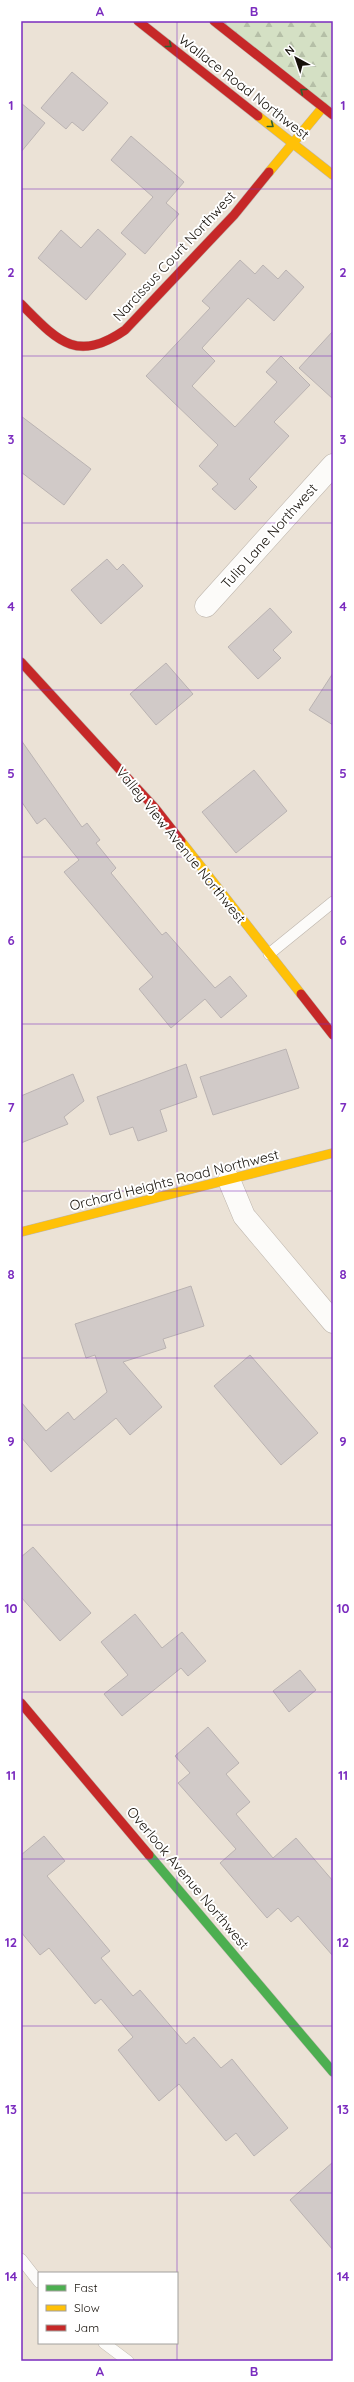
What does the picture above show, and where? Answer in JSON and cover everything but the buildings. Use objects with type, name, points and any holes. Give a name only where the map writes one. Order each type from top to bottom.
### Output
[{"type":"street","name":"Wallace Road Northwest","points":[[138,21],[333,175]]},
{"type":"street","points":[[214,21],[333,115]]},
{"type":"street","name":"Narcissus Court Northwest","points":[[21,304],[56,336],[75,346],[91,347],[108,341],[125,330],[234,215],[323,107]]},
{"type":"street","name":"Tulip Lane Northwest","points":[[206,606],[333,465]]},
{"type":"street","name":"Valley View Avenue Northwest","points":[[21,662],[155,808],[333,1035]]},
{"type":"street","name":"Orchard Heights Road Northwest","points":[[21,1232],[333,1153]]},
{"type":"street","points":[[229,1180],[244,1216],[333,1322]]},
{"type":"street","name":"Overlook Avenue Northwest","points":[[21,1703],[333,2072]]},
{"type":"lane","points":[[269,954],[333,902]]},
{"type":"lane","points":[[21,2259],[38,2281]]},
{"type":"lane","points":[[105,2344],[128,2361]]},
{"type":"green space","points":[[212,21],[333,21],[333,114]]},
{"type":"traffic: fast","points":[[149,1855],[333,2072]]},
{"type":"traffic: slow","points":[[269,172],[323,107]]},
{"type":"traffic: slow","points":[[258,116],[333,175]]},
{"type":"traffic: slow","points":[[181,841],[301,994]]},
{"type":"traffic: slow","points":[[21,1232],[333,1153]]},
{"type":"traffic: jam","points":[[138,21],[258,116]]},
{"type":"traffic: jam","points":[[214,21],[333,115]]},
{"type":"traffic: jam","points":[[21,304],[46,328],[57,337],[68,343],[80,346],[93,345],[108,340],[125,330],[234,215],[269,172]]},
{"type":"traffic: jam","points":[[21,662],[155,808],[181,841]]},
{"type":"traffic: jam","points":[[301,994],[333,1035]]},
{"type":"traffic: jam","points":[[21,1703],[149,1855]]}]
